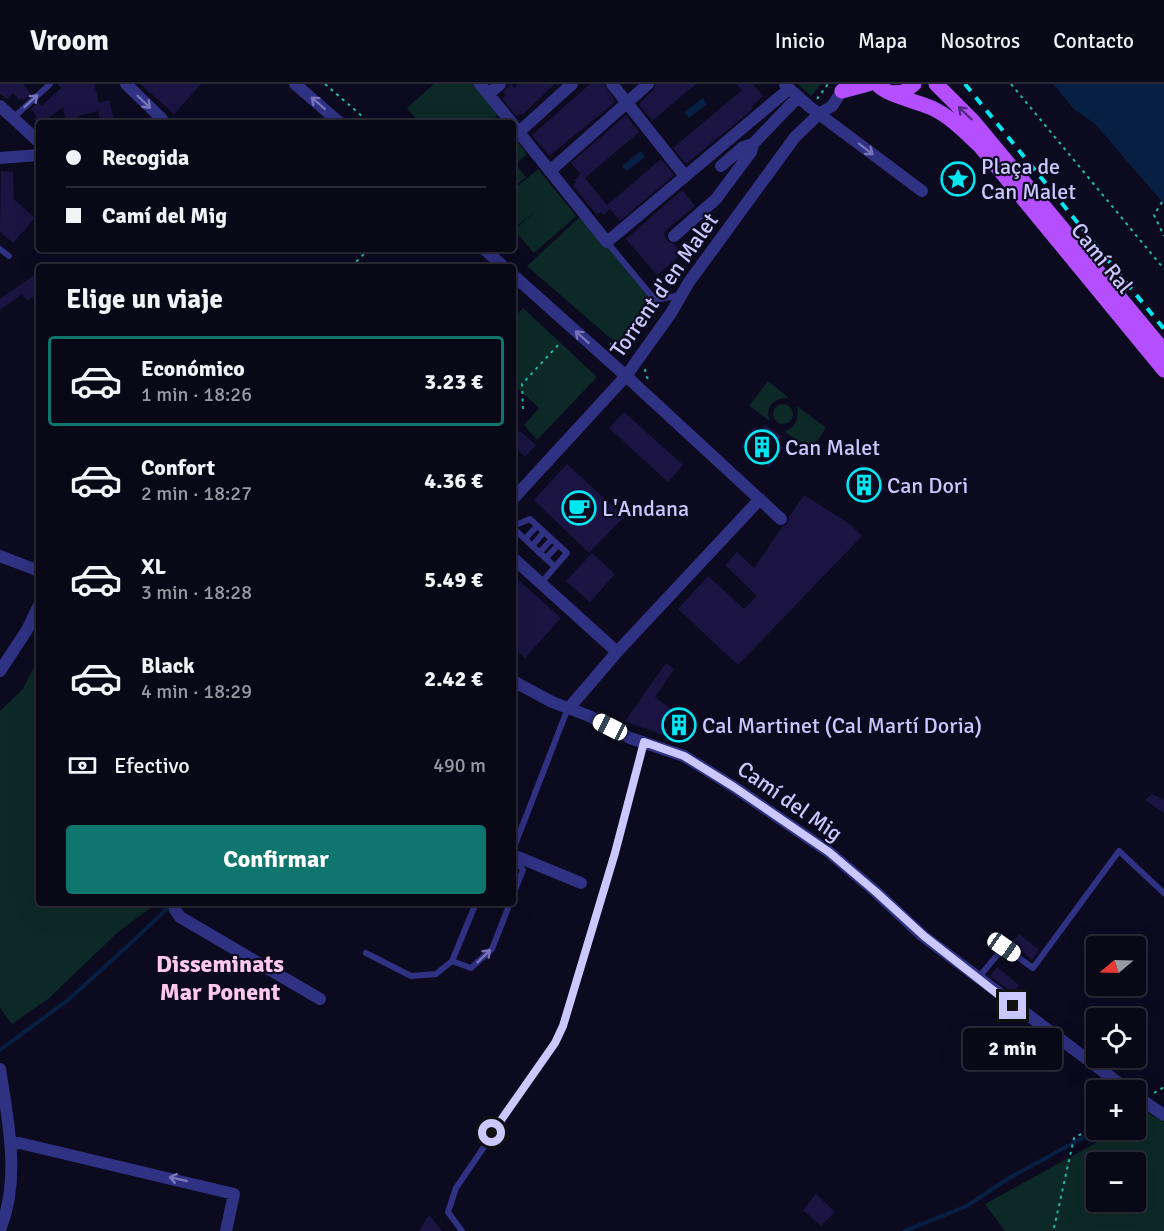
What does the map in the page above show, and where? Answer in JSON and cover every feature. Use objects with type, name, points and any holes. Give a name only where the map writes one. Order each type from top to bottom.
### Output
[{"type":"main road","points":[[845,87],[868,84]]},
{"type":"main road","name":"Camí Ral","points":[[877,84],[891,93],[934,109],[953,121],[980,146],[1164,369]]},
{"type":"main road","points":[[891,93],[904,92],[914,84]]},
{"type":"main road","name":"Camí Ral","points":[[936,84],[973,121],[1164,351]]},
{"type":"street","points":[[126,84],[160,120]]},
{"type":"street","points":[[295,84],[337,120]]},
{"type":"street","points":[[480,84],[508,120]]},
{"type":"street","points":[[489,94],[501,84]]},
{"type":"street","points":[[516,121],[572,84]]},
{"type":"street","points":[[612,84],[685,176]]},
{"type":"street","points":[[551,170],[648,84]]},
{"type":"street","name":"Torrent d'en Malet","points":[[516,491],[626,376],[672,313],[689,282],[795,137],[819,114],[832,106],[845,87]]},
{"type":"street","points":[[516,130],[551,170],[607,242],[790,90]]},
{"type":"street","points":[[790,90],[922,191]]},
{"type":"street","points":[[674,236],[716,199],[751,152],[753,144],[790,90]]},
{"type":"street","points":[[0,106],[36,139]]},
{"type":"street","points":[[721,166],[743,147],[753,144]]},
{"type":"street","points":[[0,158],[36,155]]},
{"type":"street","points":[[487,252],[501,264]]},
{"type":"street","points":[[516,278],[782,519]]},
{"type":"street","points":[[568,708],[617,652],[760,499]]},
{"type":"street","points":[[0,556],[36,570]]},
{"type":"street","points":[[516,561],[617,652]]},
{"type":"street","points":[[0,671],[27,630],[36,611]]},
{"type":"street","name":"Camí del Mig","points":[[516,683],[552,702],[644,742],[684,756],[734,787],[829,852],[924,936],[1115,1080]]},
{"type":"street","points":[[516,857],[581,883]]},
{"type":"street","points":[[175,906],[180,916],[320,999]]},
{"type":"street","points":[[0,1069],[11,1141],[8,1209],[0,1230]]},
{"type":"street","points":[[1146,1103],[1164,1115]]},
{"type":"street","points":[[11,1141],[234,1194],[226,1231]]},
{"type":"lane","points":[[13,118],[50,84]]},
{"type":"lane","points":[[607,242],[655,300],[682,295]]},
{"type":"lane","points":[[0,249],[9,256]]},
{"type":"lane","points":[[516,526],[530,519],[567,553],[541,583]]},
{"type":"lane","points":[[525,539],[537,526]]},
{"type":"lane","points":[[516,530],[555,567]]},
{"type":"lane","points":[[532,546],[544,532]]},
{"type":"lane","points":[[539,553],[552,539]]},
{"type":"lane","points":[[546,558],[558,545]]},
{"type":"lane","points":[[516,842],[568,708]]},
{"type":"lane","points":[[462,1231],[448,1212],[456,1188],[555,1043],[563,1026],[615,853],[644,742]]},
{"type":"lane","points":[[977,978],[1004,947],[1033,968],[1119,851],[1164,893]]},
{"type":"lane","points":[[516,860],[523,870],[516,888]]},
{"type":"lane","points":[[366,953],[411,976],[435,974],[452,961],[475,906]]},
{"type":"lane","points":[[452,961],[471,968],[492,949],[509,906]]},
{"type":"path","points":[[325,84],[367,120]]},
{"type":"path","points":[[817,99],[828,84]]},
{"type":"path","points":[[1011,84],[1164,269]]},
{"type":"path","points":[[1162,202],[1154,215],[1164,236]]},
{"type":"path","points":[[354,264],[366,252]]},
{"type":"path","points":[[682,254],[688,264]]},
{"type":"path","points":[[523,409],[522,384],[560,343]]},
{"type":"path","points":[[611,345],[625,350],[631,356]]},
{"type":"path","points":[[642,365],[646,368],[646,376],[653,383]]},
{"type":"path","points":[[1054,1228],[1074,1138],[1086,1131]]},
{"type":"green space","points":[[434,84],[474,84],[499,114],[492,120],[417,120],[407,108]]},
{"type":"green space","points":[[798,84],[821,84],[811,96]]},
{"type":"green space","points":[[516,140],[527,154],[516,163]]},
{"type":"green space","points":[[516,165],[526,177],[516,185]]},
{"type":"green space","points":[[538,169],[576,216],[534,253],[516,232],[516,228],[537,210],[516,227],[516,187]]},
{"type":"green space","points":[[582,215],[654,302],[617,344],[527,266]]},
{"type":"green space","points":[[523,308],[597,377],[537,440],[524,425],[539,408],[516,387],[516,316]]},
{"type":"green space","points":[[768,381],[789,398],[779,399],[769,407],[770,421],[749,406]]},
{"type":"green space","points":[[783,404],[790,407],[793,414],[790,421],[783,424],[776,421],[773,414],[776,407]]},
{"type":"green space","points":[[797,406],[826,428],[810,451],[784,431],[796,422]]},
{"type":"green space","points":[[36,663],[36,906],[153,906],[117,933],[48,999],[12,1024],[0,1008],[0,711],[23,689]]},
{"type":"green space","points":[[1148,1113],[1164,1122],[1164,1231],[1005,1231],[985,1204],[1101,1140],[1146,1140],[1146,1114]]},
{"type":"water","points":[[1053,84],[1164,84],[1164,204],[1095,124],[1074,109]]},
{"type":"water","points":[[703,98],[707,104],[689,118],[684,112]]},
{"type":"water","points":[[641,151],[645,157],[627,171],[622,166]]},
{"type":"building","points":[[0,84],[23,84],[31,94],[24,100],[22,98],[19,100],[13,93],[7,99],[0,94]]},
{"type":"building","points":[[58,84],[94,84],[99,103],[109,100],[114,120],[100,120],[98,111],[78,116],[79,120],[65,120],[63,107],[46,120],[36,121],[34,119],[37,117],[31,109],[38,102],[42,106],[61,88]]},
{"type":"building","points":[[140,84],[201,84],[174,114]]},
{"type":"building","points":[[511,84],[514,88],[518,84],[555,84],[517,117],[502,98],[506,95],[503,92]]},
{"type":"building","points":[[590,84],[604,84],[615,101],[549,156],[532,135]]},
{"type":"building","points":[[656,84],[696,84],[652,121],[639,104]]},
{"type":"building","points":[[737,84],[753,84],[763,96],[751,107],[753,109],[686,164],[673,148],[742,90]]},
{"type":"building","points":[[626,115],[639,132],[585,178],[607,205],[661,159],[674,175],[620,221],[610,209],[603,215],[601,212],[597,215],[572,185],[580,174],[571,163]]},
{"type":"building","points":[[1,171],[13,172],[14,199],[35,218],[13,243],[0,232]]},
{"type":"building","points":[[682,190],[695,206],[664,232],[667,241],[674,244],[682,254],[657,275],[626,239]]},
{"type":"building","points":[[34,275],[36,278],[36,295],[27,301],[22,294],[0,310],[0,299]]},
{"type":"building","points":[[624,412],[683,465],[668,482],[609,428]]},
{"type":"building","name":"Can Malet","points":[[765,425],[782,436],[778,443],[783,447],[770,467],[741,447],[754,427],[760,431]]},
{"type":"building","points":[[520,431],[536,445],[525,457],[516,449],[516,436]]},
{"type":"building","name":"L'Andana","points":[[567,464],[624,517],[589,553],[534,500]]},
{"type":"building","name":"Can Dori","points":[[862,464],[885,489],[866,505],[844,481]]},
{"type":"building","points":[[804,495],[851,525],[862,536],[738,665],[678,609],[708,576],[744,609],[757,596],[725,565],[737,552],[754,568],[782,527],[787,524],[789,517]]},
{"type":"building","points":[[592,553],[615,574],[590,602],[566,581]]},
{"type":"building","points":[[516,578],[561,618],[525,658],[518,652],[516,655]]},
{"type":"building","points":[[666,663],[674,669],[655,697],[695,727],[682,742],[625,721]]},
{"type":"building","points":[[1152,794],[1164,800],[1164,813],[1145,800]]},
{"type":"building","points":[[1019,934],[1039,950],[1032,960],[1012,943]]},
{"type":"building","points":[[997,967],[1019,985],[1013,993],[990,976]]},
{"type":"building","points":[[816,1194],[835,1212],[821,1226],[803,1210]]},
{"type":"building","points":[[429,1215],[442,1231],[419,1231]]},
{"type":"waterway","name":"Torrent d'en Malet","points":[[0,1050],[68,1000],[170,906]]},
{"type":"waterway","points":[[904,1231],[965,1207],[1009,1178],[1086,1136]]},
{"type":"railway","points":[[965,84],[1164,329]]},
{"type":"place","name":"Plaça de Can Malet","points":[[958,179]]},
{"type":"place","name":"Can Malet","points":[[762,447]]},
{"type":"place","name":"Can Dori","points":[[864,485]]},
{"type":"place","name":"L'Andana","points":[[579,508]]},
{"type":"place","name":"Cal Martinet (Cal Martí Doria)","points":[[679,725]]},
{"type":"district","name":"Disseminats Mar Ponent","points":[[220,978]]},
{"type":"route","points":[[492,1133],[555,1043],[563,1026],[615,853],[644,742],[684,756],[829,852],[924,936],[1013,1006]]}]
